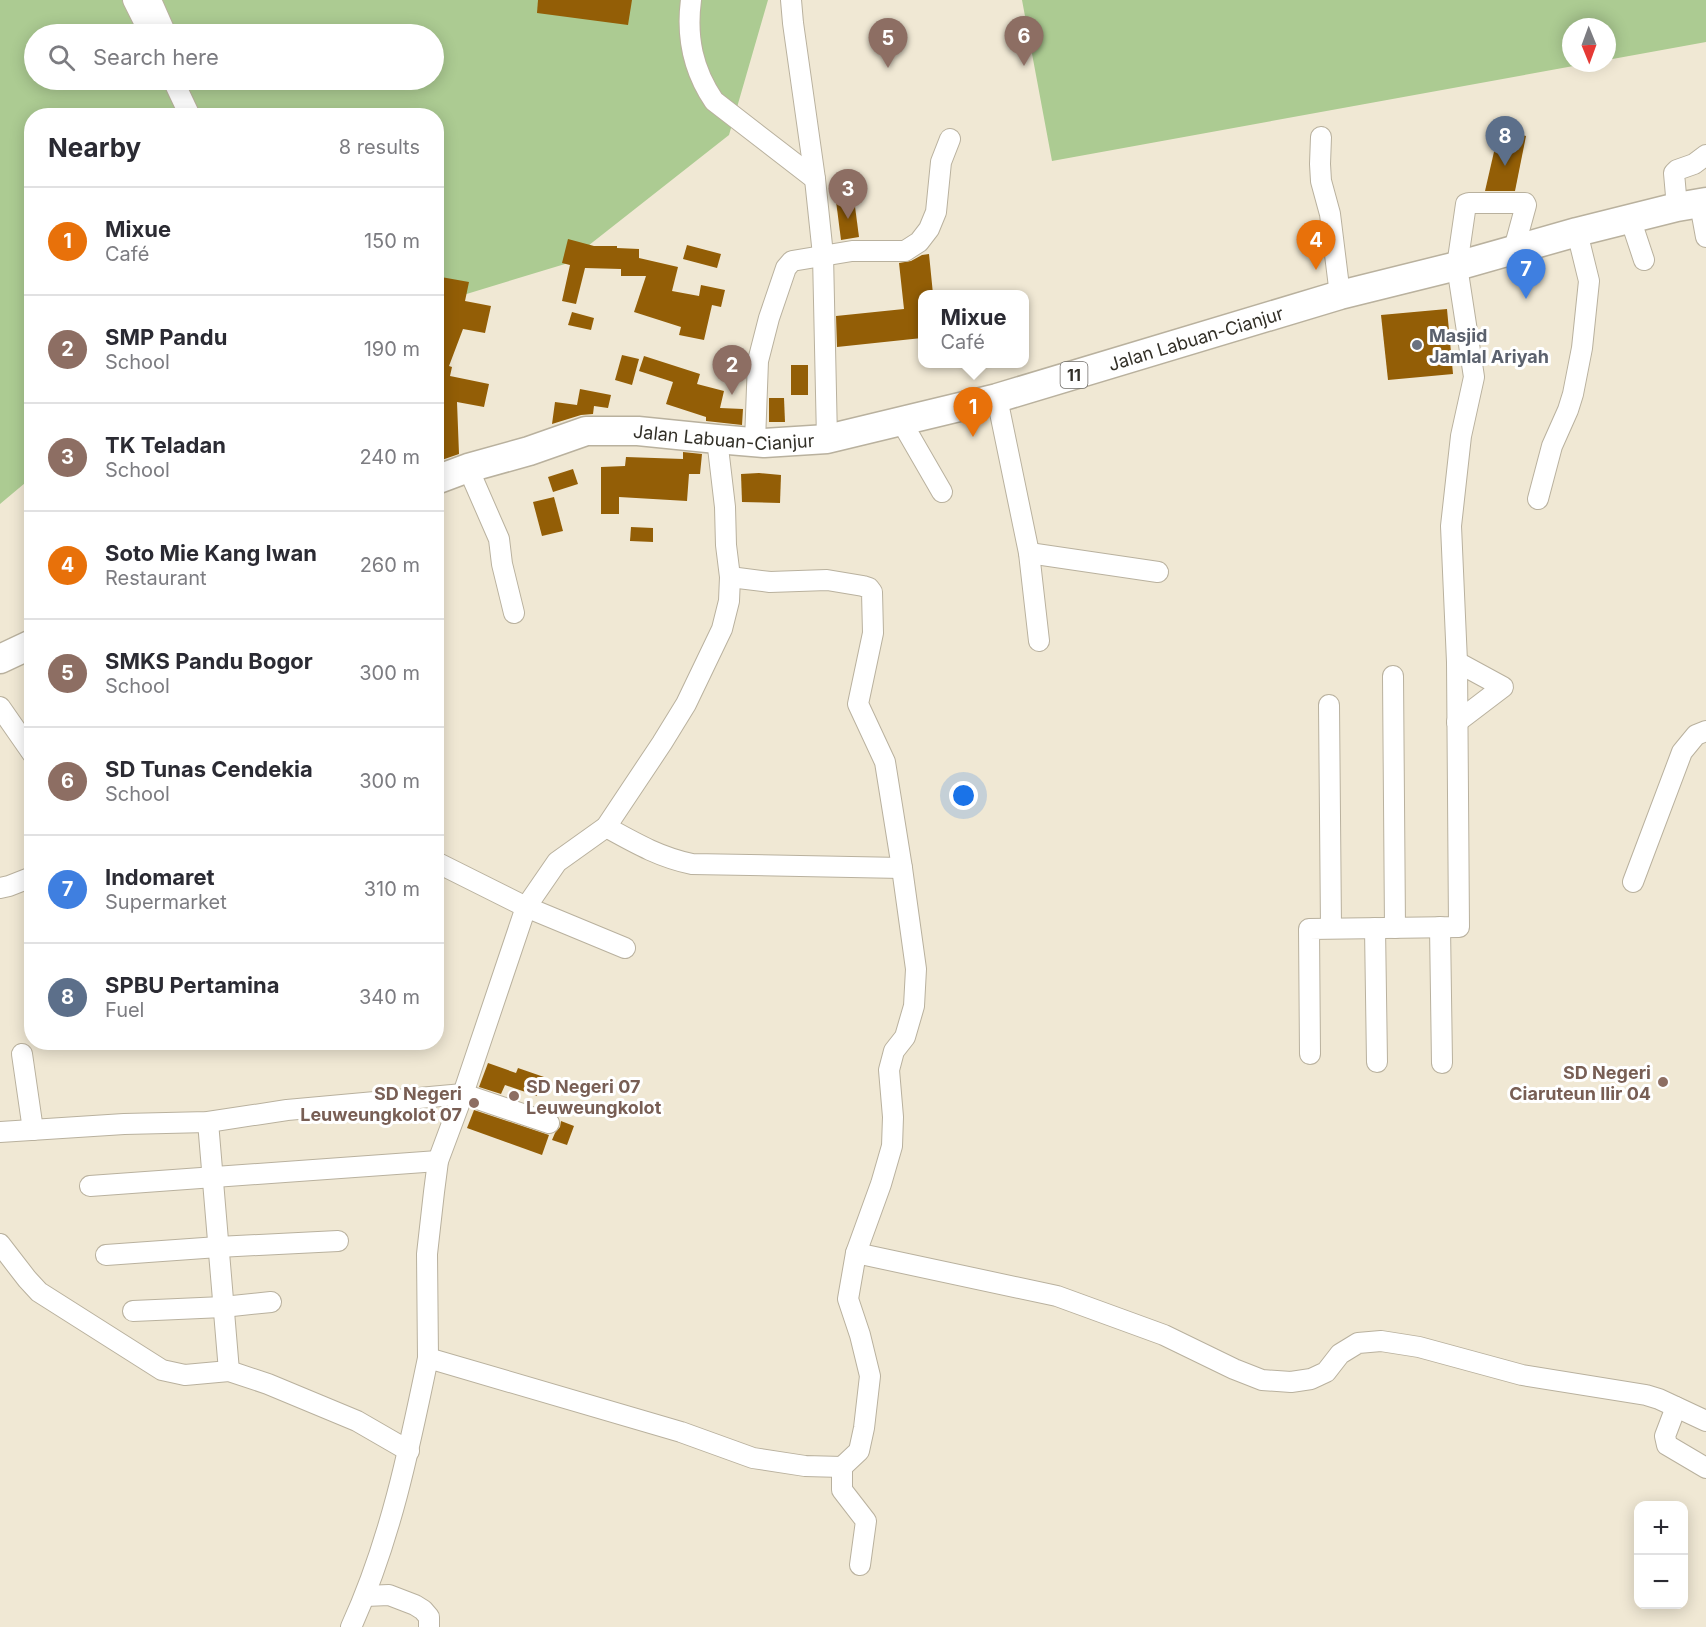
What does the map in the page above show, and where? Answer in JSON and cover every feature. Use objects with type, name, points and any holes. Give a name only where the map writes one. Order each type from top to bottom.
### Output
[{"type":"highway","name":"Jalan Labuan-Cianjur","points":[[444,477],[586,431],[638,430],[717,440],[780,443],[827,439],[997,398],[1340,295],[1457,266],[1630,218],[1694,204]]},
{"type":"highway","points":[[0,659],[24,648]]},
{"type":"street","points":[[133,0],[145,24]]},
{"type":"street","points":[[151,0],[162,24]]},
{"type":"street","points":[[691,0],[689,37],[696,70],[704,87],[714,101],[815,179]]},
{"type":"street","points":[[791,0],[823,255],[827,439]]},
{"type":"street","points":[[177,90],[186,108]]},
{"type":"street","points":[[191,90],[199,108]]},
{"type":"street","points":[[1321,137],[1321,181],[1330,214],[1340,295]]},
{"type":"street","points":[[755,441],[758,361],[769,318],[786,268],[792,261],[852,250],[905,251],[919,242],[936,212],[941,162],[951,139]]},
{"type":"street","points":[[1706,155],[1694,165],[1677,170],[1674,174],[1694,204],[1706,237]]},
{"type":"street","points":[[1310,1054],[1309,929],[1459,927],[1456,662],[1451,526],[1461,436],[1474,377],[1457,266],[1466,207],[1469,203],[1525,203],[1514,249]]},
{"type":"street","points":[[1630,218],[1644,260]]},
{"type":"street","points":[[1538,500],[1552,446],[1573,394],[1582,348],[1588,281],[1577,232]]},
{"type":"street","points":[[997,398],[1029,553],[1039,641]]},
{"type":"street","points":[[901,421],[942,492]]},
{"type":"street","points":[[351,1627],[366,1596],[389,1526],[409,1451],[428,1358],[427,1254],[438,1161],[526,907],[557,862],[606,827],[687,704],[723,629],[729,602],[730,577],[717,440]]},
{"type":"street","points":[[468,468],[499,540],[502,564],[514,613]]},
{"type":"street","points":[[1029,553],[1158,572]]},
{"type":"street","points":[[428,1358],[681,1432],[753,1458],[806,1466],[842,1467],[859,1451],[870,1376],[848,1299],[856,1253],[892,1146],[893,1117],[889,1070],[894,1051],[905,1037],[914,1006],[915,969],[885,762],[858,704],[873,633],[872,592],[863,586],[827,580],[770,582],[730,577]]},
{"type":"street","points":[[1456,662],[1503,687],[1457,722]]},
{"type":"street","points":[[1393,676],[1395,928]]},
{"type":"street","points":[[1329,705],[1331,928]]},
{"type":"street","points":[[0,707],[24,742]]},
{"type":"street","points":[[1633,882],[1682,752],[1696,735],[1706,731]]},
{"type":"street","points":[[606,827],[648,850],[673,860],[692,864],[902,868]]},
{"type":"street","points":[[444,866],[526,907],[624,948]]},
{"type":"street","points":[[0,888],[24,880]]},
{"type":"street","points":[[1440,927],[1442,1063]]},
{"type":"street","points":[[1375,928],[1377,1062]]},
{"type":"street","points":[[22,1054],[33,1130]]},
{"type":"street","points":[[0,1132],[124,1124],[208,1122],[287,1110],[463,1094],[549,1123]]},
{"type":"street","points":[[208,1122],[229,1371]]},
{"type":"street","points":[[90,1186],[438,1161]]},
{"type":"street","points":[[106,1255],[339,1241]]},
{"type":"street","points":[[0,1244],[39,1292],[162,1370],[184,1375],[229,1371],[268,1384],[357,1421],[409,1451]]},
{"type":"street","points":[[856,1253],[1057,1296],[1164,1335],[1234,1369],[1263,1380],[1291,1382],[1311,1379],[1326,1372],[1340,1354],[1358,1343],[1381,1341],[1419,1347],[1522,1375],[1646,1395],[1706,1421]]},
{"type":"street","points":[[133,1311],[223,1307],[271,1302]]},
{"type":"street","points":[[1676,1407],[1665,1436],[1667,1445],[1706,1468]]},
{"type":"street","points":[[842,1467],[842,1490],[866,1521],[860,1565]]},
{"type":"street","points":[[366,1596],[389,1595],[415,1605],[429,1617],[429,1627]]},
{"type":"green space","points":[[0,0],[768,0],[729,135],[565,264],[444,301],[444,108],[24,108],[24,484],[0,504]]},
{"type":"green space","points":[[1022,0],[1706,0],[1706,42],[1616,58],[1616,18],[1562,18],[1562,68],[1052,161]]},
{"type":"building","points":[[538,0],[632,0],[628,25],[537,13]]},
{"type":"building","points":[[1499,130],[1526,136],[1515,191],[1485,191]]},
{"type":"building","points":[[854,199],[859,237],[841,240],[836,201]]},
{"type":"building","points":[[568,239],[594,246],[639,249],[639,258],[678,267],[672,291],[699,296],[701,285],[725,290],[721,307],[712,305],[704,340],[679,335],[681,327],[634,312],[646,276],[621,276],[621,269],[585,268],[576,304],[562,301],[570,265],[562,263]]},
{"type":"building","points":[[687,245],[721,254],[717,268],[683,259]]},
{"type":"building","points":[[929,254],[933,290],[918,290],[918,338],[837,347],[836,316],[904,309],[899,263],[911,261]]},
{"type":"building","points":[[444,278],[469,282],[465,301],[491,306],[485,333],[463,329],[449,366],[452,367],[450,376],[489,384],[484,407],[457,402],[459,454],[444,459]]},
{"type":"building","name":"Masjid Jamlal Ariyah","points":[[1447,309],[1453,374],[1388,380],[1381,315]]},
{"type":"building","points":[[572,312],[594,318],[591,330],[568,325]]},
{"type":"building","points":[[622,355],[639,359],[632,385],[615,380]]},
{"type":"building","points":[[644,356],[700,374],[697,384],[724,391],[720,408],[743,409],[742,425],[706,421],[706,417],[666,404],[673,382],[639,371]]},
{"type":"building","points":[[791,365],[808,365],[808,395],[791,395]]},
{"type":"building","points":[[580,389],[611,395],[608,408],[594,406],[593,414],[581,415],[552,424],[555,402],[577,405]]},
{"type":"building","points":[[769,398],[784,398],[785,422],[769,422]]},
{"type":"building","points":[[683,452],[702,454],[700,474],[689,474],[687,501],[619,497],[619,514],[601,514],[601,467],[625,466],[626,457],[683,459]]},
{"type":"building","points":[[573,469],[578,484],[553,492],[548,477]]},
{"type":"building","points":[[741,474],[781,475],[780,503],[742,502]]},
{"type":"building","points":[[554,497],[563,531],[542,536],[533,502]]},
{"type":"building","points":[[631,527],[653,528],[653,542],[630,541]]},
{"type":"building","points":[[488,1063],[516,1073],[518,1068],[544,1077],[537,1096],[505,1085],[501,1094],[479,1087]]},
{"type":"building","points":[[474,1110],[549,1135],[542,1155],[467,1128]]},
{"type":"building","points":[[561,1121],[574,1126],[567,1145],[552,1140]]},
{"type":"place","name":"SD Tunas Cendekia","points":[[1024,66]]},
{"type":"place","name":"SMKS Pandu Bogor","points":[[888,68]]},
{"type":"place","name":"SPBU Pertamina","points":[[1505,166]]},
{"type":"place","name":"TK Teladan","points":[[848,219]]},
{"type":"place","name":"Soto Mie Kang Iwan","points":[[1316,270]]},
{"type":"place","name":"Indomaret","points":[[1526,299]]},
{"type":"place","name":"Masjid Jamlal Ariyah","points":[[1417,345]]},
{"type":"place","name":"SMP Pandu","points":[[732,395]]},
{"type":"place","name":"Mixue","points":[[973,437]]},
{"type":"place","name":"SD Negeri Ciaruteun Ilir 04","points":[[1663,1082]]},
{"type":"place","name":"SD Negeri 07 Leuweungkolot","points":[[514,1096]]},
{"type":"place","name":"SD Negeri Leuweungkolot 07","points":[[474,1103]]}]
